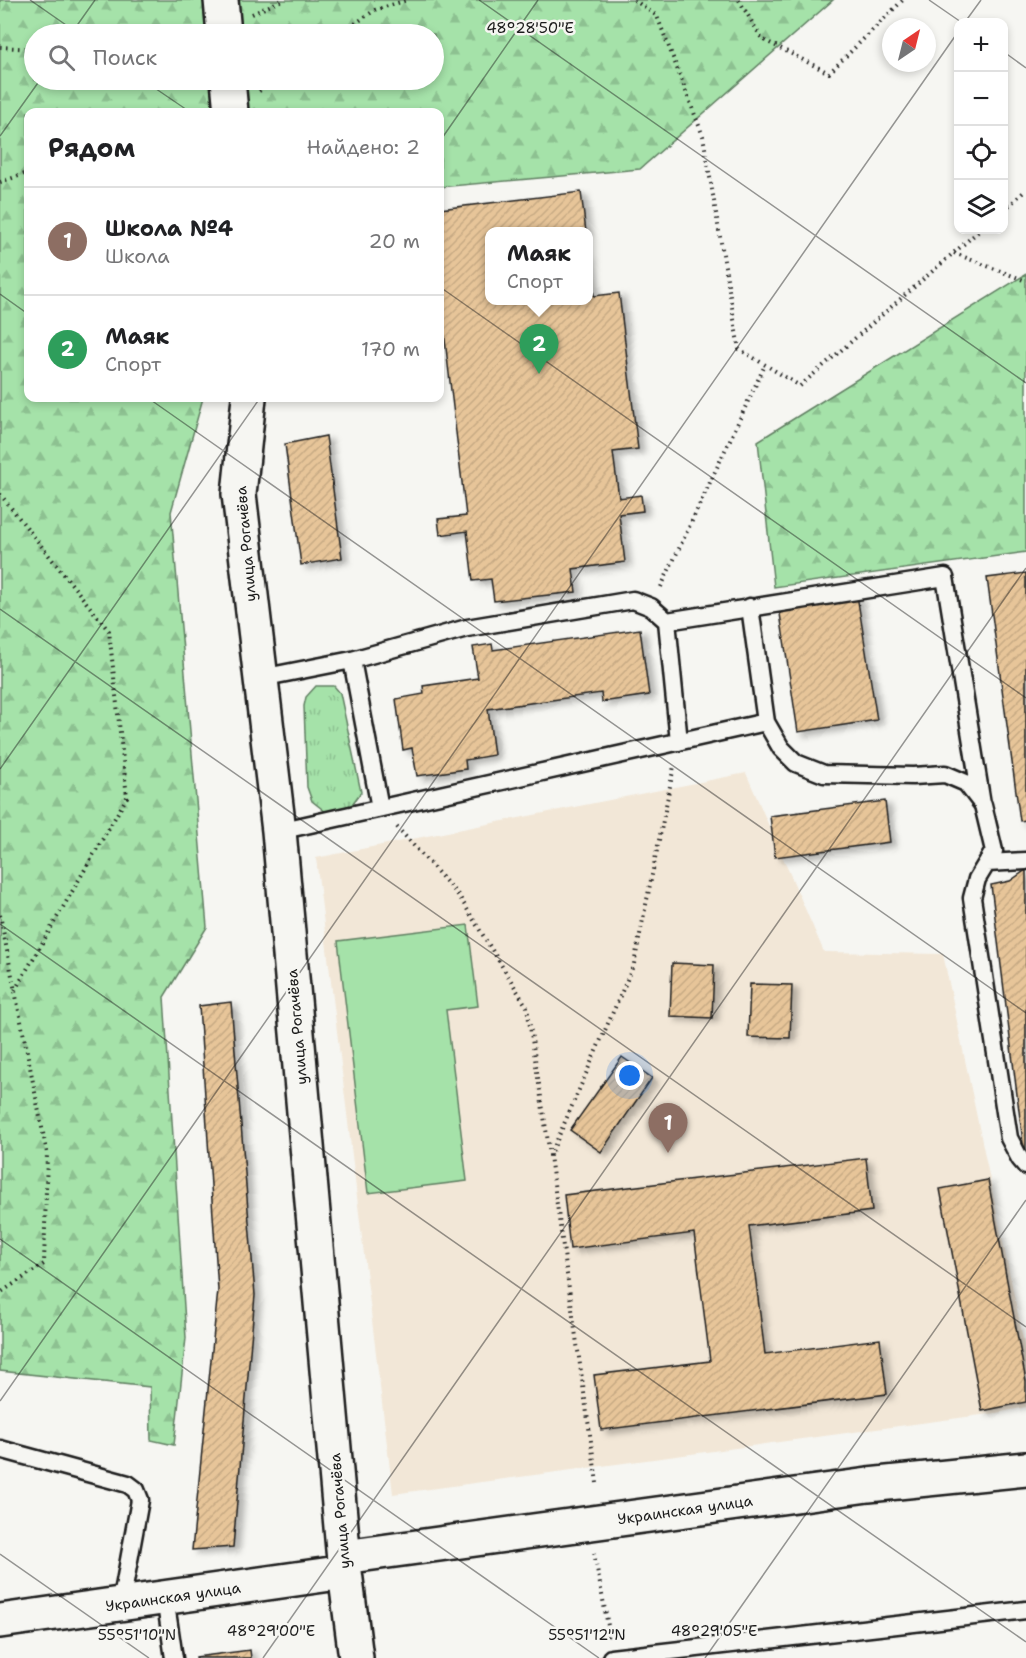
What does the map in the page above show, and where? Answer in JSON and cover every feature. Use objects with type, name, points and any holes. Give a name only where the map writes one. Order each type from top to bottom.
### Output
[{"type":"street","points":[[221,0],[223,24]]},
{"type":"street","points":[[229,90],[231,108]]},
{"type":"street","name":"улица Рогачёва","points":[[249,402],[239,494],[279,831],[345,1565],[356,1658]]},
{"type":"street","name":"Украинская улица","points":[[0,1621],[165,1598],[589,1524],[868,1485],[1026,1469]]},
{"type":"lane","points":[[667,621],[945,577],[982,805],[993,851],[976,879],[972,898],[1009,1138],[1026,1166]]},
{"type":"lane","points":[[261,678],[352,660],[467,628],[633,600],[651,607],[667,621],[679,742]]},
{"type":"lane","points":[[750,608],[766,722],[781,748],[796,763],[824,774],[913,776],[945,774],[966,783],[982,805]]},
{"type":"lane","points":[[352,660],[380,808]]},
{"type":"lane","points":[[279,831],[766,722]]},
{"type":"lane","points":[[987,862],[1026,861]]},
{"type":"lane","points":[[0,1449],[128,1484],[136,1490],[140,1500],[121,1604]]},
{"type":"lane","points":[[165,1598],[174,1658]]},
{"type":"lane","points":[[611,1658],[1026,1610]]},
{"type":"path","points":[[355,24],[375,10],[407,0]]},
{"type":"path","points":[[634,0],[657,16],[704,136],[739,349],[800,387],[976,234]]},
{"type":"path","points":[[739,0],[762,39],[829,73],[903,0]]},
{"type":"path","points":[[0,47],[24,48]]},
{"type":"path","points":[[0,182],[24,174]]},
{"type":"path","points":[[1008,206],[1026,190]]},
{"type":"path","points":[[954,253],[1026,281]]},
{"type":"path","points":[[651,607],[765,365]]},
{"type":"path","points":[[0,494],[110,632],[127,797],[15,990]]},
{"type":"path","points":[[550,1156],[633,964],[679,742]]},
{"type":"path","points":[[380,808],[459,896],[527,1007],[597,1483]]},
{"type":"path","points":[[0,915],[47,1153],[44,1264],[0,1293]]},
{"type":"path","points":[[589,1524],[609,1631],[606,1640]]},
{"type":"shaded area","points":[[746,773],[824,952],[943,954],[1026,1353],[1026,1407],[996,1413],[393,1494],[316,858]]},
{"type":"green space","points":[[0,0],[833,0],[640,169],[444,187],[444,108],[24,108],[24,402],[202,402],[171,512],[207,927],[164,997],[186,1338],[174,1445],[151,1440],[150,1387],[0,1371]]},
{"type":"green space","points":[[1026,274],[1026,552],[774,587],[758,441]]},
{"type":"green space","points":[[316,686],[334,686],[340,693],[361,792],[350,807],[326,812],[312,801],[307,787],[304,706],[306,697]]},
{"type":"green space","points":[[468,925],[478,1006],[446,1010],[467,1181],[368,1193],[338,941]]},
{"type":"building","points":[[581,192],[585,227],[485,227],[485,305],[593,305],[593,289],[594,296],[619,293],[638,449],[613,452],[619,498],[641,495],[643,511],[619,514],[625,562],[573,569],[576,592],[494,601],[491,579],[473,581],[467,531],[440,535],[438,519],[466,516],[444,332],[444,209]]},
{"type":"building","points":[[326,436],[342,558],[301,565],[285,444]]},
{"type":"building","points":[[1026,573],[1026,820],[1020,821],[987,578]]},
{"type":"building","points":[[857,595],[877,720],[798,732],[779,607]]},
{"type":"building","points":[[640,629],[649,695],[602,702],[601,693],[488,709],[494,755],[465,760],[466,769],[417,776],[412,748],[403,750],[396,699],[424,694],[423,686],[478,678],[473,647],[492,644],[493,650]]},
{"type":"building","points":[[885,801],[890,842],[775,857],[770,816]]},
{"type":"building","points":[[1026,870],[1026,1151],[1024,1151],[991,885],[1010,881]]},
{"type":"building","points":[[672,963],[714,965],[712,1018],[670,1016]]},
{"type":"building","points":[[750,984],[792,985],[790,1038],[748,1037]]},
{"type":"building","points":[[231,1002],[255,1295],[233,1547],[192,1550],[218,1290],[199,1006]]},
{"type":"building","points":[[622,1057],[652,1078],[601,1152],[570,1130]]},
{"type":"building","points":[[866,1158],[872,1211],[749,1226],[765,1354],[880,1339],[887,1394],[601,1430],[594,1375],[710,1361],[694,1233],[570,1249],[564,1195]]},
{"type":"building","points":[[988,1180],[1026,1381],[1026,1402],[982,1411],[940,1189]]},
{"type":"building","points":[[250,1650],[251,1658],[196,1658],[196,1657]]},
{"type":"place","name":"Маяк","points":[[539,374]]},
{"type":"place","name":"Школа №4","points":[[668,1153]]}]
